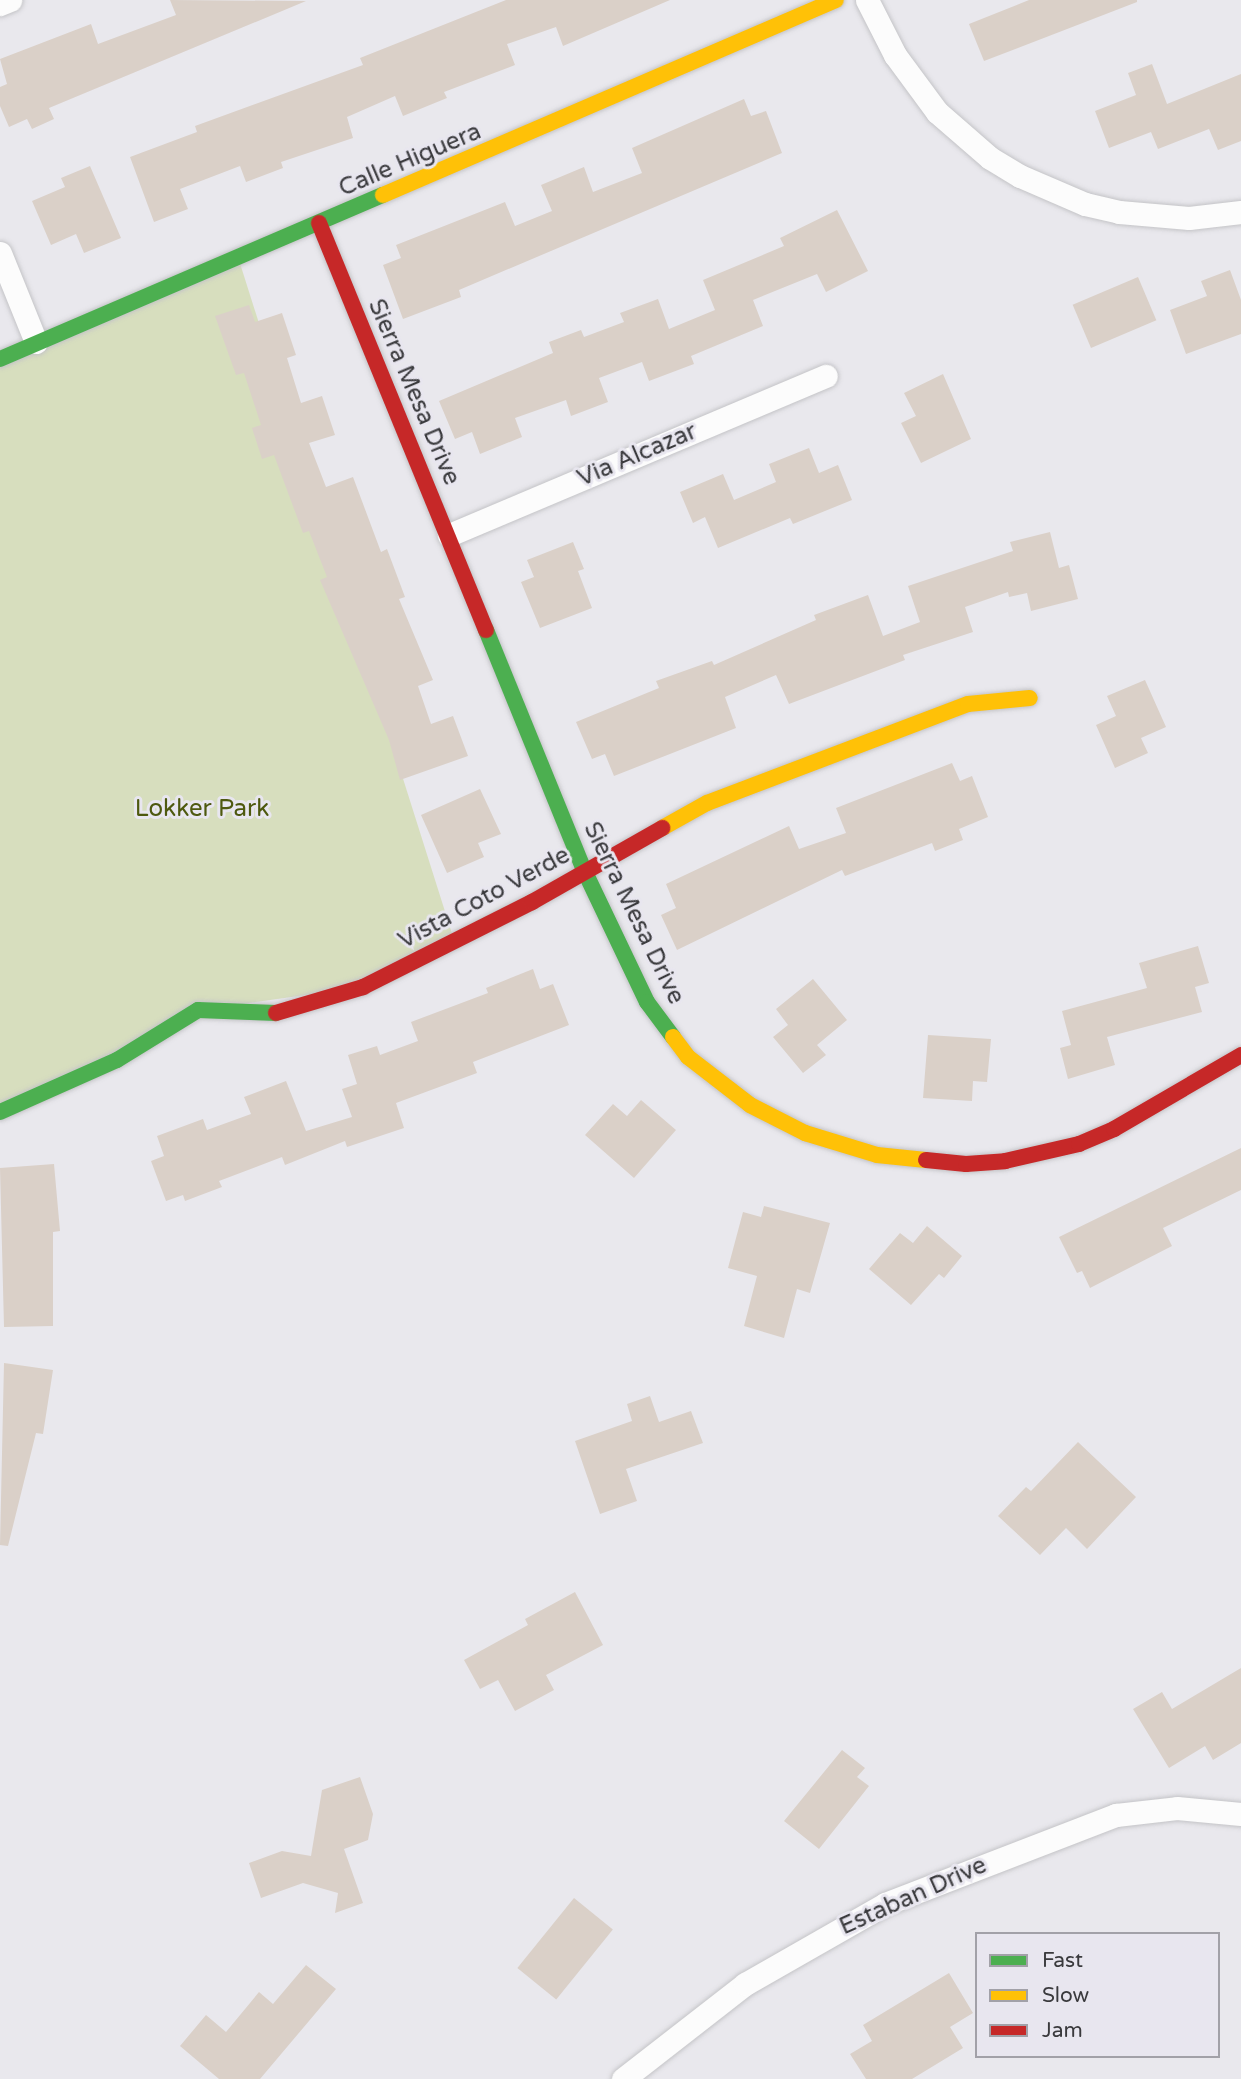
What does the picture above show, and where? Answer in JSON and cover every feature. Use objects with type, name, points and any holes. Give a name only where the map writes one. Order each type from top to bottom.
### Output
[{"type":"street","points":[[0,4],[10,0]]},
{"type":"street","name":"Calle Higuera","points":[[0,359],[836,0]]},
{"type":"street","points":[[867,0],[895,55],[937,112],[990,158],[1020,176],[1063,196],[1119,212],[1189,218],[1241,212]]},
{"type":"street","name":"Sierra Mesa Drive","points":[[319,223],[584,870],[647,1002],[688,1057],[750,1105],[805,1133],[843,1146],[928,1163],[1004,1161],[1042,1154],[1114,1129],[1241,1055]]},
{"type":"street","points":[[0,253],[36,342]]},
{"type":"street","name":"Via Alcazar","points":[[449,535],[826,376]]},
{"type":"street","name":"Vista Coto Verde","points":[[0,1112],[117,1060],[198,1010],[245,1016],[288,1012],[363,987],[510,914],[707,803],[968,704],[1030,698]]},
{"type":"street","name":"Estaban Drive","points":[[623,2079],[745,1984],[886,1904],[1116,1815],[1177,1808],[1241,1814]]},
{"type":"green space","name":"Lokker Park","points":[[238,257],[455,943],[363,987],[198,1010],[0,1112],[0,359]]},
{"type":"building","points":[[170,0],[306,1],[49,108],[54,119],[32,129],[27,119],[9,127],[0,106],[0,87],[7,84],[0,59],[91,24],[98,44],[176,15]]},
{"type":"building","points":[[506,0],[670,0],[563,46],[556,27],[507,44],[515,65],[444,92],[447,98],[403,116],[395,96],[347,117],[353,138],[281,162],[283,168],[246,182],[240,166],[180,189],[188,209],[154,222],[130,157],[197,132],[195,126],[363,65],[360,58]]},
{"type":"building","points":[[1029,0],[1137,2],[984,61],[969,24]]},
{"type":"building","points":[[1152,64],[1167,104],[1241,74],[1241,141],[1218,150],[1209,129],[1158,149],[1151,132],[1109,148],[1095,111],[1136,95],[1128,73]]},
{"type":"building","points":[[744,99],[751,116],[766,111],[782,153],[459,290],[461,297],[403,319],[383,265],[401,258],[396,245],[505,202],[515,226],[552,211],[541,185],[584,167],[593,192],[642,173],[632,148]]},
{"type":"building","points":[[90,166],[121,238],[84,253],[76,234],[51,245],[32,201],[65,187],[61,178]]},
{"type":"building","points":[[837,210],[868,271],[826,292],[817,274],[753,300],[763,326],[691,356],[694,364],[649,381],[642,362],[599,378],[608,402],[571,416],[566,400],[515,418],[522,437],[480,454],[472,432],[455,439],[439,401],[553,353],[549,342],[581,330],[584,337],[624,322],[620,313],[658,299],[669,329],[715,310],[703,280],[784,246],[780,238]]},
{"type":"building","points":[[1230,270],[1241,300],[1241,334],[1186,354],[1170,310],[1207,296],[1201,281]]},
{"type":"building","points":[[1138,277],[1156,320],[1091,348],[1073,305]]},
{"type":"building","points":[[249,305],[255,322],[282,313],[296,355],[287,358],[301,403],[322,396],[335,435],[309,443],[326,487],[353,477],[381,552],[387,549],[405,597],[399,599],[433,680],[418,686],[431,724],[453,716],[468,756],[400,780],[389,740],[320,580],[327,577],[309,531],[303,533],[274,455],[262,459],[252,428],[261,425],[244,373],[236,375],[215,316]]},
{"type":"building","points":[[943,374],[971,439],[921,463],[901,423],[916,416],[904,393]]},
{"type":"building","points":[[809,448],[819,473],[838,465],[852,500],[793,524],[790,518],[718,548],[705,517],[693,523],[680,492],[723,474],[734,500],[776,482],[769,464]]},
{"type":"building","points":[[1050,532],[1059,568],[1069,565],[1078,599],[1031,611],[1027,593],[1009,597],[1008,592],[965,607],[973,632],[903,655],[905,660],[789,704],[776,675],[725,697],[736,728],[614,776],[605,754],[592,759],[576,722],[659,688],[656,681],[712,661],[714,665],[816,620],[814,615],[868,595],[883,636],[920,622],[908,586],[1013,551],[1010,542]]},
{"type":"building","points":[[573,542],[584,569],[578,571],[592,608],[540,628],[521,582],[534,577],[527,560]]},
{"type":"building","points":[[1145,680],[1166,727],[1141,738],[1148,753],[1115,768],[1096,725],[1116,716],[1107,696]]},
{"type":"building","points":[[952,763],[960,781],[972,776],[988,817],[959,829],[963,840],[935,851],[932,843],[845,876],[842,870],[677,950],[661,915],[676,908],[666,884],[789,826],[799,849],[846,833],[836,808]]},
{"type":"building","points":[[480,789],[501,834],[478,843],[484,857],[447,873],[421,815]]},
{"type":"building","points":[[1198,946],[1209,983],[1195,987],[1202,1012],[1107,1037],[1115,1065],[1068,1079],[1060,1048],[1071,1045],[1062,1011],[1147,988],[1139,963]]},
{"type":"building","points":[[533,969],[540,989],[553,984],[569,1025],[473,1062],[477,1073],[396,1103],[404,1128],[347,1147],[345,1141],[285,1165],[282,1157],[219,1181],[222,1187],[185,1201],[183,1195],[166,1201],[151,1161],[164,1156],[157,1136],[203,1119],[207,1130],[251,1114],[244,1097],[286,1081],[306,1131],[352,1117],[342,1089],[357,1084],[348,1055],[377,1046],[380,1055],[418,1041],[411,1022],[488,993],[486,988]]},
{"type":"building","points":[[813,979],[847,1020],[817,1045],[826,1055],[803,1073],[773,1037],[788,1025],[776,1009]]},
{"type":"building","points":[[928,1035],[991,1039],[987,1082],[973,1081],[972,1101],[923,1098]]},
{"type":"building","points":[[641,1100],[676,1130],[634,1178],[585,1135],[613,1104],[627,1116]]},
{"type":"building","points":[[1241,1148],[1241,1190],[1163,1228],[1172,1246],[1090,1288],[1082,1271],[1077,1273],[1059,1237]]},
{"type":"building","points":[[54,1164],[60,1231],[53,1232],[53,1326],[4,1327],[0,1168]]},
{"type":"building","points":[[764,1206],[830,1223],[810,1293],[797,1289],[784,1338],[744,1326],[757,1276],[728,1268],[743,1212],[761,1217]]},
{"type":"building","points":[[927,1226],[962,1256],[944,1278],[939,1274],[911,1305],[869,1269],[900,1233],[913,1243]]},
{"type":"building","points":[[4,1363],[53,1370],[43,1434],[36,1433],[8,1546],[0,1545]]},
{"type":"building","points":[[650,1396],[659,1422],[691,1411],[703,1443],[626,1469],[637,1501],[600,1514],[575,1441],[632,1421],[627,1404]]},
{"type":"building","points":[[1078,1442],[1136,1497],[1087,1549],[1066,1528],[1040,1555],[998,1516],[1026,1487],[1031,1491]]},
{"type":"building","points":[[575,1592],[603,1645],[546,1675],[554,1690],[515,1711],[498,1680],[480,1689],[464,1660],[528,1625],[525,1619]]},
{"type":"building","points":[[1241,1668],[1241,1743],[1213,1760],[1205,1746],[1169,1768],[1133,1709],[1162,1692],[1172,1709]]},
{"type":"building","points":[[842,1750],[865,1768],[857,1777],[869,1786],[819,1849],[784,1821]]},
{"type":"building","points":[[360,1777],[373,1814],[368,1840],[344,1849],[363,1903],[335,1913],[338,1893],[303,1883],[261,1898],[249,1863],[282,1851],[311,1856],[322,1790]]},
{"type":"building","points":[[574,1898],[613,1929],[556,1999],[517,1968]]},
{"type":"building","points":[[306,1965],[336,1989],[260,2079],[219,2079],[180,2046],[206,2015],[226,2032],[259,1992],[273,2004]]},
{"type":"building","points":[[949,1973],[973,2013],[950,2027],[963,2048],[912,2079],[866,2079],[850,2054],[872,2041],[863,2025]]},
{"type":"traffic: fast","points":[[0,359],[383,195]]},
{"type":"traffic: fast","points":[[486,630],[584,870],[647,1002],[673,1037]]},
{"type":"traffic: fast","points":[[0,1112],[117,1060],[198,1010],[276,1013]]},
{"type":"traffic: slow","points":[[383,195],[836,0]]},
{"type":"traffic: slow","points":[[662,828],[707,803],[968,704],[1030,698]]},
{"type":"traffic: slow","points":[[673,1037],[688,1057],[750,1105],[805,1133],[877,1155],[926,1160]]},
{"type":"traffic: jam","points":[[319,223],[486,630]]},
{"type":"traffic: jam","points":[[276,1013],[363,987],[532,902],[662,828]]},
{"type":"traffic: jam","points":[[926,1160],[966,1164],[1005,1161],[1079,1144],[1114,1129],[1241,1055]]}]
